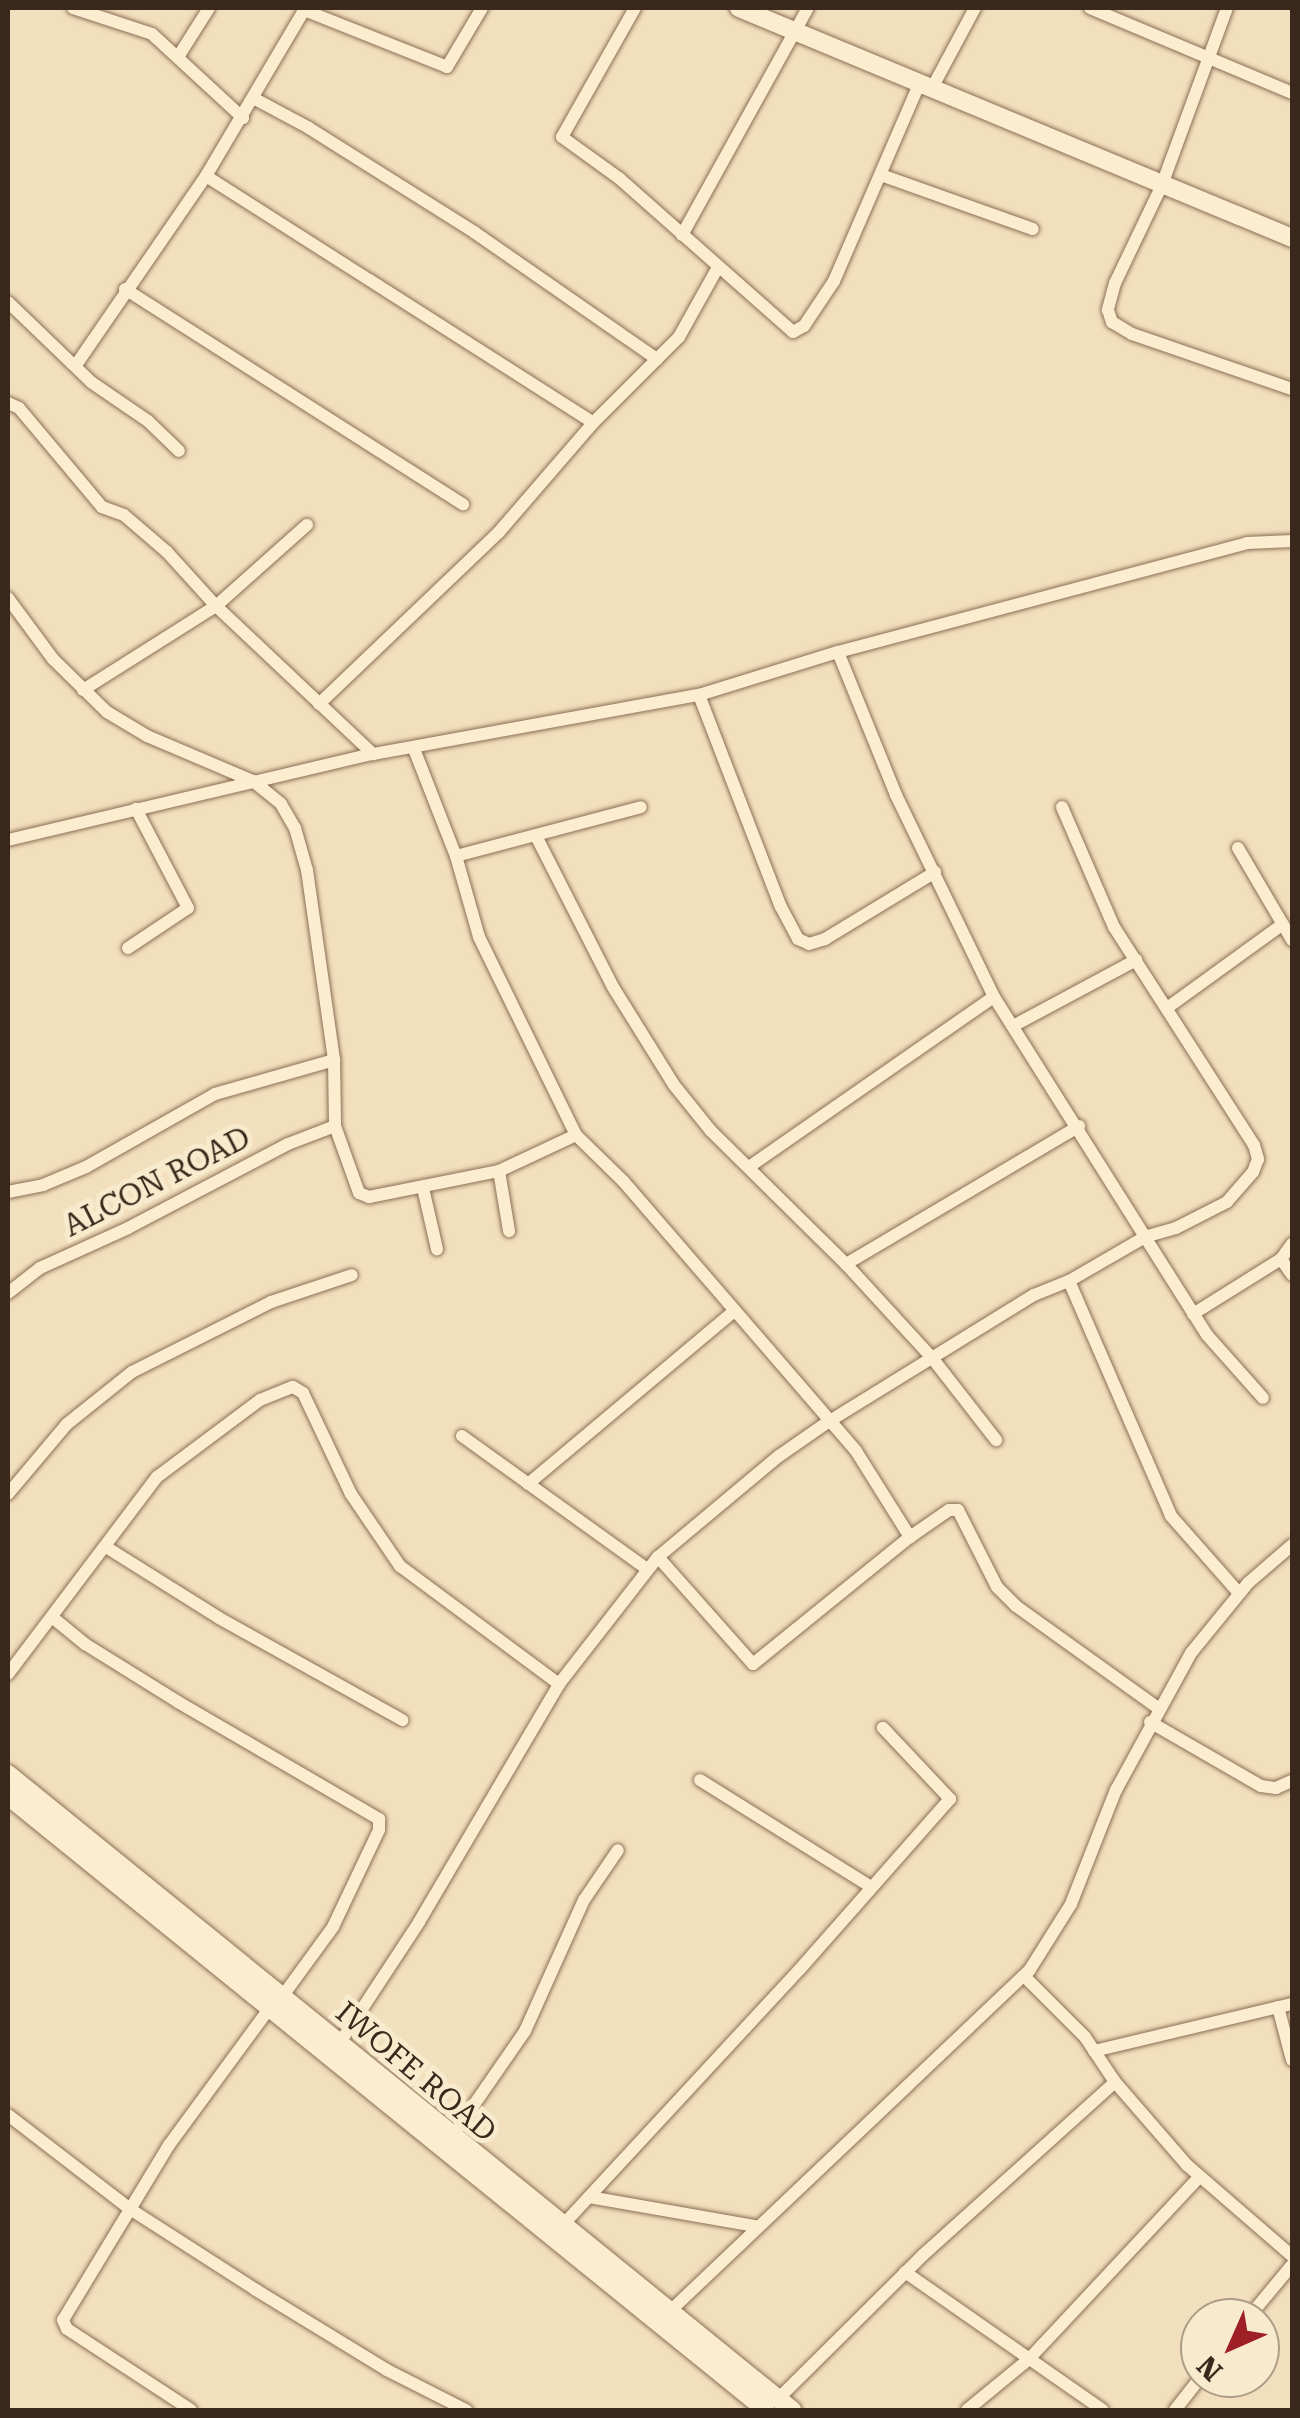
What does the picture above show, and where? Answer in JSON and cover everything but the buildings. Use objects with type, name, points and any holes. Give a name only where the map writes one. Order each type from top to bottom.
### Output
[{"type":"street","points":[[73,8],[133,25],[178,56],[243,118]]},
{"type":"street","points":[[178,56],[209,8]]},
{"type":"street","points":[[76,365],[206,176],[255,99],[304,10],[447,67],[482,8]]},
{"type":"street","points":[[636,8],[562,137],[620,179],[717,269],[793,332],[801,330],[834,281],[925,87],[975,8]]},
{"type":"street","points":[[739,8],[1292,238]]},
{"type":"street","points":[[682,235],[808,8]]},
{"type":"street","points":[[1090,8],[1292,93]]},
{"type":"street","points":[[1227,8],[1162,185],[1116,283],[1108,310],[1112,322],[1132,334],[1292,388]]},
{"type":"street","points":[[255,99],[309,128],[474,232],[657,359]]},
{"type":"street","points":[[881,175],[1034,229]]},
{"type":"street","points":[[206,176],[592,423]]},
{"type":"street","points":[[320,704],[499,532],[592,423],[657,359],[700,306],[717,269]]},
{"type":"street","points":[[125,289],[463,504]]},
{"type":"street","points":[[8,302],[91,382],[148,421],[179,451]]},
{"type":"street","points":[[8,403],[19,408],[102,507],[134,522],[216,606],[373,754]]},
{"type":"street","points":[[83,690],[216,606],[307,525]]},
{"type":"street","points":[[8,840],[373,754],[699,695],[838,652],[1247,543],[1292,541]]},
{"type":"street","points":[[8,598],[83,690],[146,736],[254,781],[281,804],[301,849],[334,1060],[335,1126],[364,1197],[499,1170],[576,1135]]},
{"type":"street","points":[[838,652],[896,795],[994,997],[1079,1126],[1194,1314],[1262,1398]]},
{"type":"street","points":[[699,695],[781,907],[798,939],[809,944],[825,939],[935,872]]},
{"type":"street","points":[[414,749],[456,856],[478,936],[576,1135],[624,1182],[856,1451],[910,1537]]},
{"type":"street","points":[[456,856],[641,807]]},
{"type":"street","points":[[339,2044],[410,1937],[559,1684],[658,1557],[778,1456],[828,1422],[1034,1295],[1068,1281],[1145,1237],[1176,1228],[1226,1202],[1240,1190],[1258,1159],[1105,910],[1062,807]]},
{"type":"street","points":[[128,948],[188,908],[136,809]]},
{"type":"street","points":[[536,836],[648,1048],[711,1132],[846,1264],[933,1359],[996,1440]]},
{"type":"street","points":[[1238,848],[1292,940]]},
{"type":"street","points":[[1167,1008],[1282,924]]},
{"type":"street","points":[[1013,1026],[1136,960]]},
{"type":"street","points":[[749,1167],[994,997]]},
{"type":"street","points":[[8,1192],[43,1185],[86,1167],[215,1094],[334,1060]]},
{"type":"street","name":"ALCON ROAD","points":[[8,1293],[40,1268],[128,1228],[288,1144],[335,1126]]},
{"type":"street","points":[[846,1264],[1079,1126]]},
{"type":"street","points":[[499,1170],[509,1232]]},
{"type":"street","points":[[423,1188],[437,1249]]},
{"type":"street","points":[[1194,1314],[1282,1259],[1292,1244]]},
{"type":"street","points":[[1282,1259],[1292,1275]]},
{"type":"street","points":[[8,1494],[67,1424],[132,1372],[271,1302],[352,1275]]},
{"type":"street","points":[[1068,1281],[1172,1516],[1239,1593]]},
{"type":"street","points":[[528,1484],[734,1311]]},
{"type":"street","points":[[8,1674],[106,1547],[130,1508],[168,1467],[260,1400],[288,1387],[298,1388],[351,1494],[400,1566],[559,1684]]},
{"type":"street","points":[[462,1436],[647,1569]]},
{"type":"street","points":[[658,1557],[753,1664],[910,1537],[950,1510],[958,1510],[998,1587],[1016,1606],[1158,1708]]},
{"type":"street","points":[[668,2314],[756,2226],[976,2026],[1024,1976],[1070,1904],[1116,1790],[1191,1653],[1239,1593],[1292,1545]]},
{"type":"street","points":[[106,1547],[219,1618],[402,1720]]},
{"type":"street","points":[[52,1617],[85,1644],[178,1702],[379,1819],[379,1830],[333,1927],[204,2093],[63,2320],[67,2329],[191,2410]]},
{"type":"street","points":[[1150,1722],[1261,1786],[1276,1788],[1292,1781]]},
{"type":"street","points":[[561,2227],[950,1799],[883,1728]]},
{"type":"street","name":"IWOFE ROAD","points":[[8,1774],[275,2004],[339,2044],[778,2407]]},
{"type":"street","points":[[700,1780],[872,1887]]},
{"type":"street","name":"IWOFE ROAD","points":[[8,1796],[275,2004],[778,2407]]},
{"type":"street","points":[[451,2138],[526,2031],[584,1900],[618,1850]]},
{"type":"street","points":[[1024,1976],[1094,2051],[1115,2082],[1200,2176],[1292,2256]]},
{"type":"street","points":[[1094,2051],[1285,2006],[1292,2060]]},
{"type":"street","points":[[778,2407],[906,2272],[1115,2082]]},
{"type":"street","points":[[8,2115],[130,2208],[387,2370],[466,2410]]},
{"type":"street","points":[[967,2410],[1029,2359],[1200,2176]]},
{"type":"street","points":[[590,2197],[756,2226]]},
{"type":"street","points":[[1265,2298],[1292,2265]]},
{"type":"street","points":[[906,2272],[1097,2409]]}]
